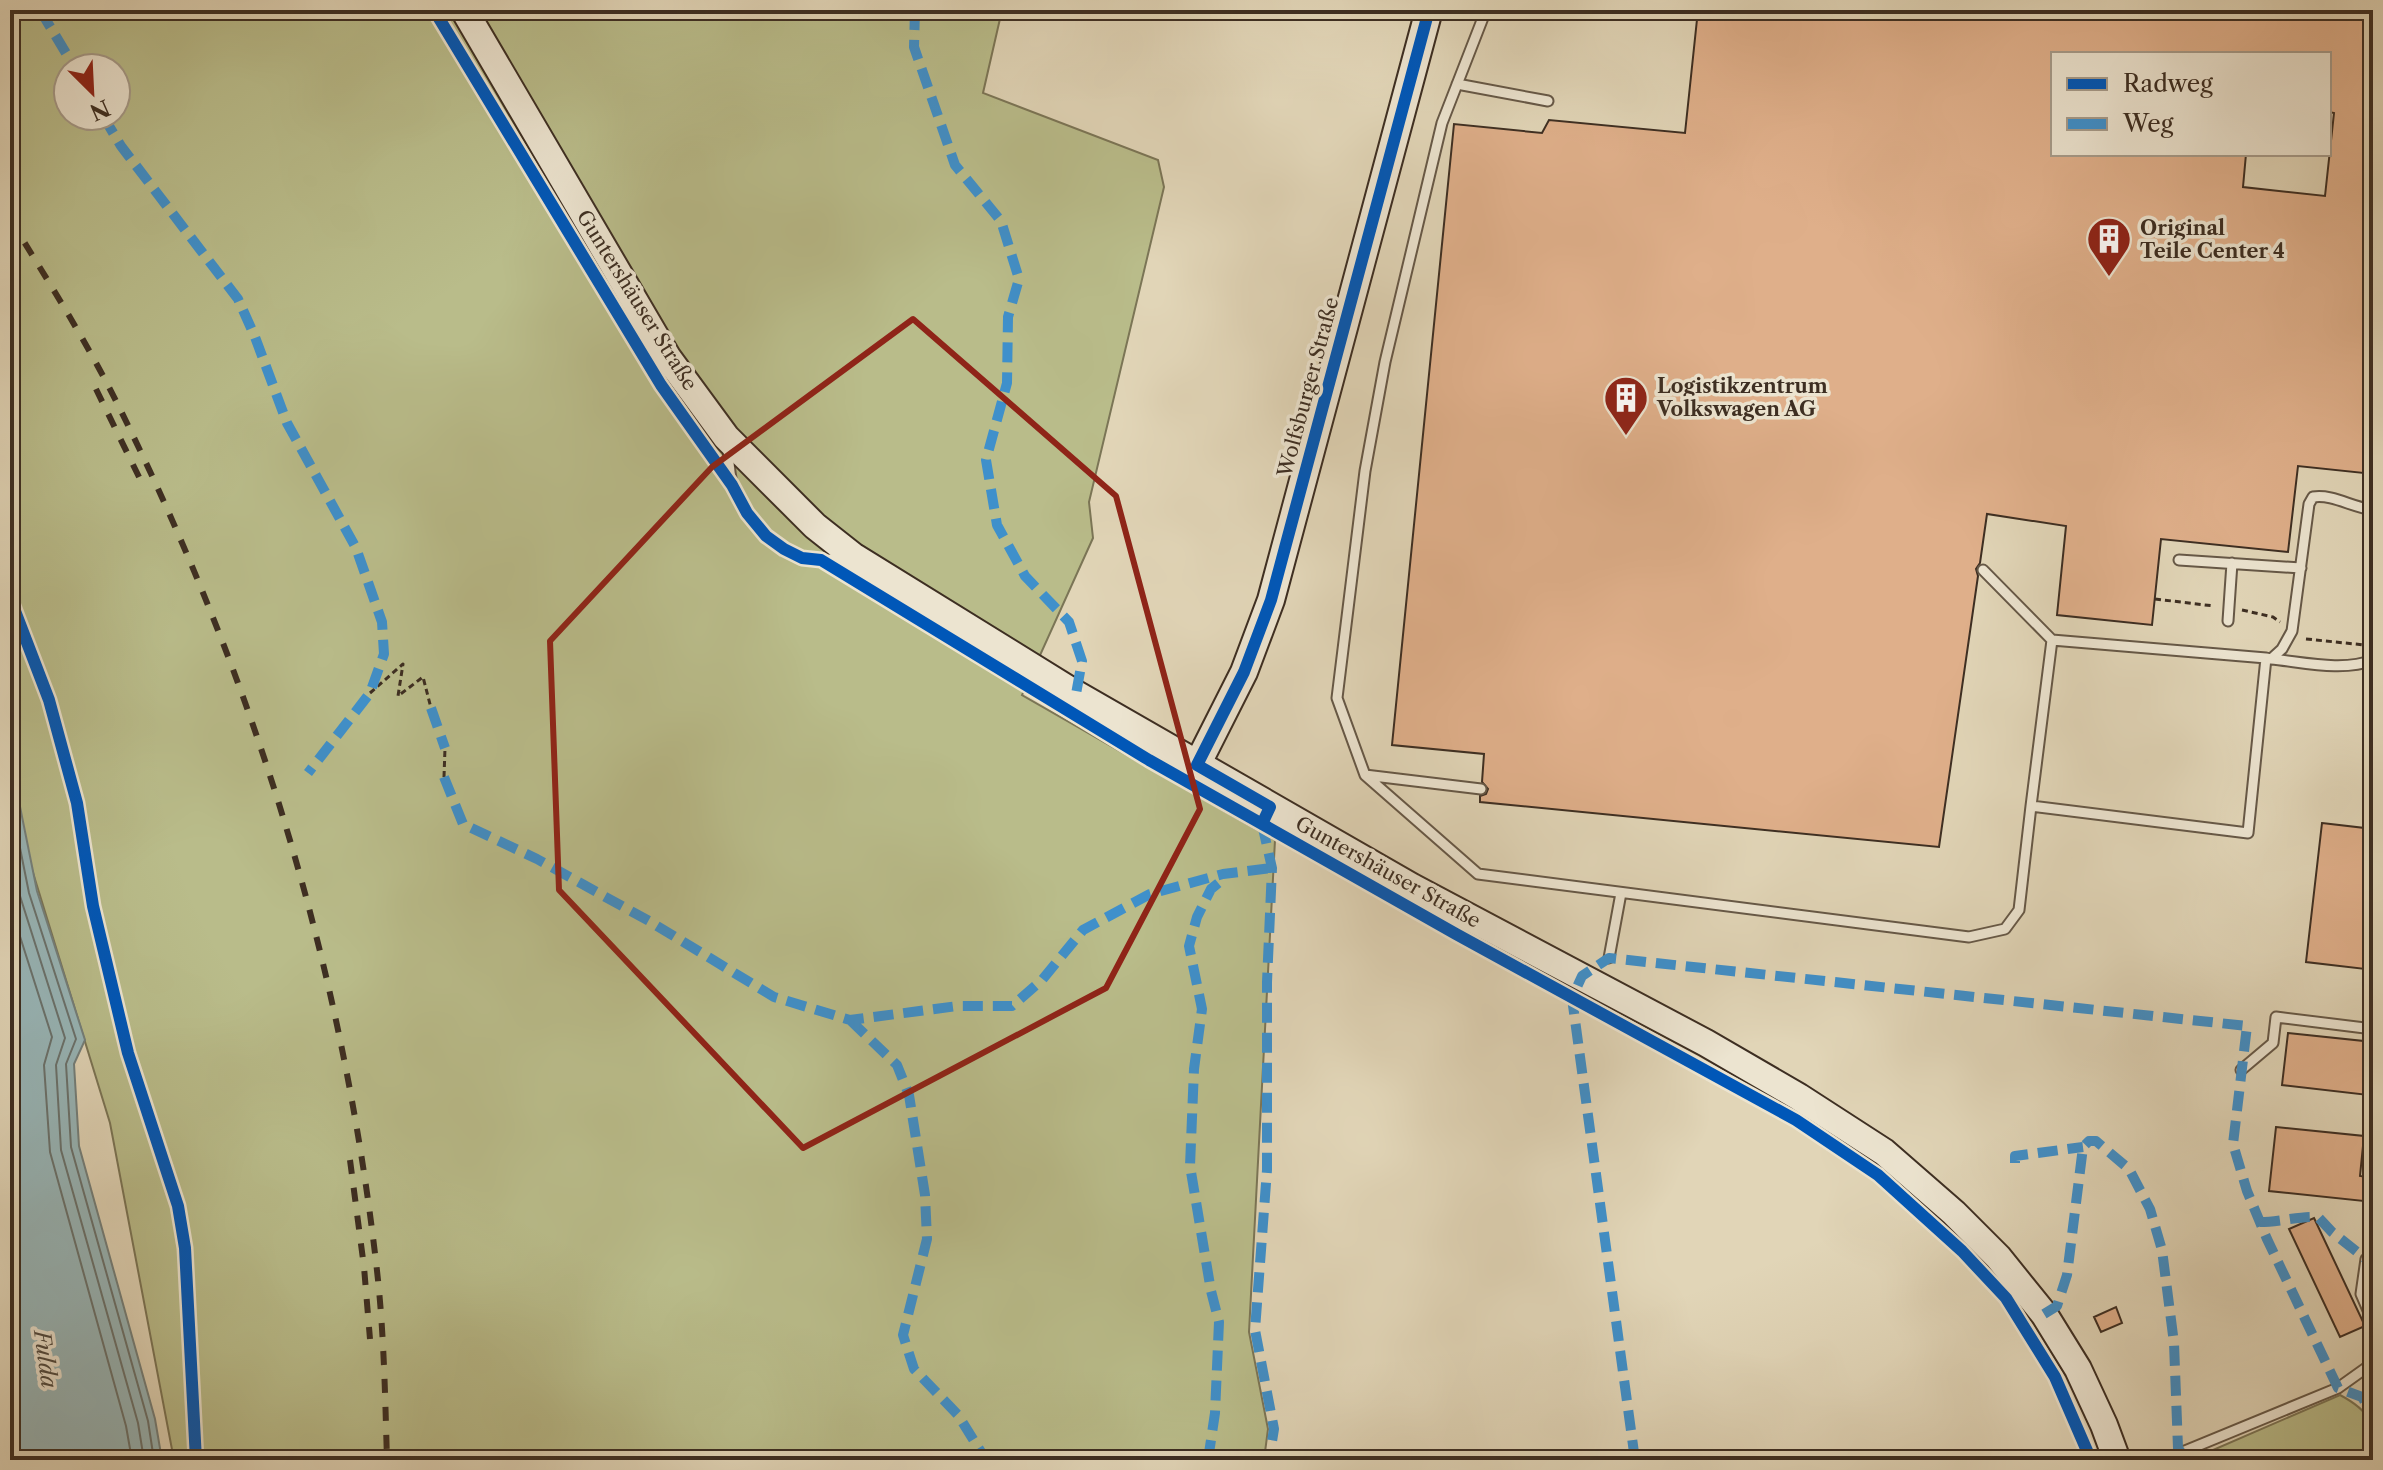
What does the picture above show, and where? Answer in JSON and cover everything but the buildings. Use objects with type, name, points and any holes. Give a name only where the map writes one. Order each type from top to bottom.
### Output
[{"type":"street","name":"Guntershäuser Straße","points":[[464,10],[668,358],[726,437],[815,526],[853,556],[1045,676],[1412,887],[1706,1043],[1799,1097],[1884,1152],[1954,1213],[1998,1257],[2044,1314],[2078,1369],[2117,1460]]},
{"type":"street","name":"Wolfsburger Straße","points":[[1197,765],[1244,672],[1271,600],[1429,10]]},
{"type":"lane","points":[[1486,10],[1442,123],[1385,362],[1365,471],[1337,698],[1365,775],[1478,874],[1969,937],[1989,934],[2005,929],[2019,910],[2052,640]]},
{"type":"lane","points":[[1562,10],[1578,11]]},
{"type":"lane","points":[[1457,84],[1548,101]]},
{"type":"lane","points":[[726,437],[732,485],[747,513],[766,536],[802,558],[821,560],[853,556]]},
{"type":"lane","points":[[2268,658],[2282,649],[2292,631],[2305,519],[2313,497],[2331,497],[2354,508],[2373,510]]},
{"type":"lane","points":[[2179,560],[2301,568]]},
{"type":"lane","points":[[2228,621],[2232,563]]},
{"type":"lane","points":[[1983,570],[2052,640],[2338,665],[2373,660]]},
{"type":"lane","points":[[2031,806],[2248,833],[2268,658]]},
{"type":"lane","points":[[1365,775],[1481,789]]},
{"type":"lane","points":[[1609,958],[1621,893]]},
{"type":"lane","points":[[2241,1070],[2273,1043],[2276,1017],[2373,1029]]},
{"type":"lane","points":[[2366,1259],[2361,1294],[2373,1322]]},
{"type":"lane","points":[[2163,1460],[2338,1388],[2373,1363]]},
{"type":"path","points":[[2330,642],[2365,645],[2373,642]]},
{"type":"path","points":[[370,693],[403,664],[398,696],[423,677],[431,708]]},
{"type":"path","points":[[444,777],[445,748]]},
{"type":"path","points":[[2362,1397],[2373,1399]]},
{"type":"highlighted area","points":[[913,319],[1116,496],[1200,809],[1106,988],[803,1148],[559,890],[550,641],[712,467]]},
{"type":"green space","points":[[10,10],[1002,10],[983,93],[1158,160],[1164,187],[1089,502],[1093,538],[1022,695],[1275,840],[1249,1332],[1268,1429],[1264,1460],[174,1460],[110,1123],[10,798]]},
{"type":"green space","points":[[2340,1395],[2360,1408],[2369,1421],[2373,1460],[2190,1460]]},
{"type":"water","name":"Fulda","points":[[10,757],[37,891],[85,1040],[74,1064],[79,1146],[155,1419],[162,1460],[10,1460]]},
{"type":"railway","points":[[10,219],[94,359],[167,509],[211,613],[285,824],[315,931],[340,1040],[360,1150],[381,1312],[387,1460]]},
{"type":"railway","points":[[96,389],[140,479]]},
{"type":"railway","points":[[350,1160],[370,1339]]},
{"type":"marked path","points":[[40,10],[65,52]]},
{"type":"marked path","points":[[915,10],[914,47],[955,165],[1001,221],[1019,279],[1008,317],[1007,383],[986,460],[997,525],[1025,576],[1069,622],[1082,661],[1076,694]]},
{"type":"marked path","points":[[113,132],[238,299],[287,423],[356,548],[382,622],[384,654],[370,693],[308,773]]},
{"type":"marked path","points":[[431,708],[445,748]]},
{"type":"marked path","points":[[444,777],[463,824],[537,859],[649,921],[774,997],[850,1020],[958,1006],[1012,1006],[1042,980],[1083,930],[1150,894],[1223,874],[1272,868]]},
{"type":"marked path","points":[[1262,824],[1272,868],[1267,982],[1267,1170],[1255,1330],[1274,1429],[1269,1460]]},
{"type":"marked path","points":[[1208,1460],[1215,1413],[1219,1322],[1190,1166],[1194,1069],[1202,1009],[1189,946],[1197,917],[1211,889],[1226,877]]},
{"type":"marked path","points":[[1635,1460],[1572,998],[1582,976],[1609,958],[2247,1026],[2233,1144],[2247,1191],[2338,1388],[2362,1397],[2373,1416]]},
{"type":"marked path","points":[[850,1020],[897,1065],[909,1095],[925,1195],[927,1239],[903,1335],[914,1369],[958,1415],[986,1460]]},
{"type":"marked path","points":[[2044,1314],[2057,1306],[2067,1275],[2083,1147],[2089,1141],[2096,1141],[2129,1169],[2150,1209],[2162,1250],[2174,1343],[2178,1448],[2186,1460]]},
{"type":"marked path","points":[[2015,1163],[2015,1156],[2083,1147]]},
{"type":"marked path","points":[[2260,1222],[2318,1217],[2366,1259]]},
{"type":"cycle path","points":[[434,10],[661,385],[732,485],[747,513],[766,536],[802,558],[821,560],[1149,760],[1456,934],[1796,1120],[1878,1175],[1962,1251],[2006,1298],[2055,1377],[2091,1460]]},
{"type":"cycle path","points":[[1262,824],[1270,807],[1197,765],[1244,672],[1271,600],[1429,10]]},
{"type":"cycle path","points":[[10,598],[49,700],[77,803],[93,906],[128,1053],[178,1206],[185,1248],[196,1460]]},
{"type":"place","name":"Original Teile Center 4","points":[[2109,278]]},
{"type":"place","name":"Logistikzentrum Volkswagen AG","points":[[1626,437]]}]
